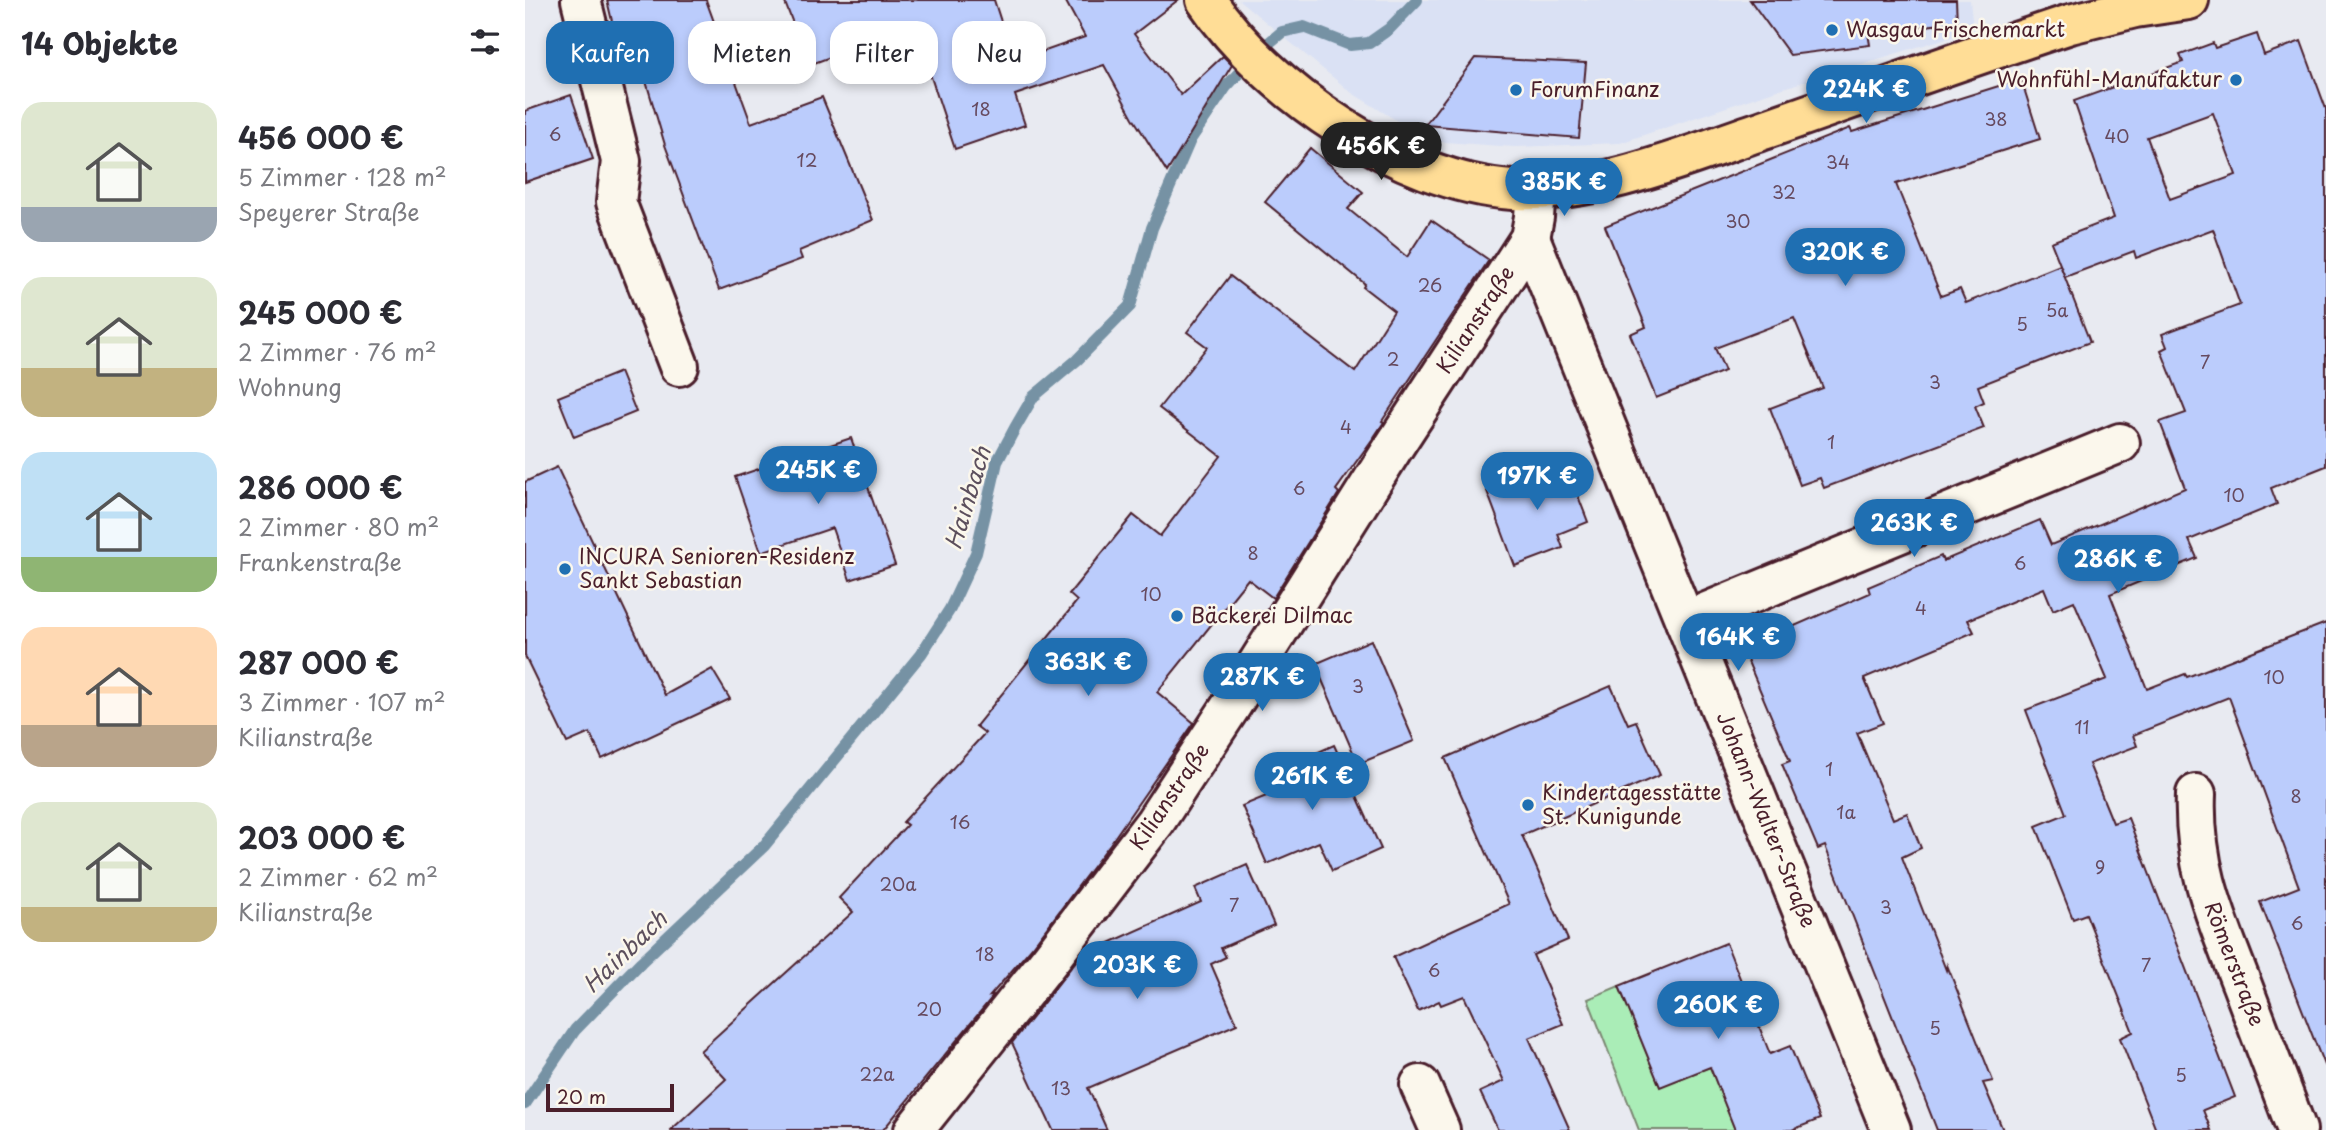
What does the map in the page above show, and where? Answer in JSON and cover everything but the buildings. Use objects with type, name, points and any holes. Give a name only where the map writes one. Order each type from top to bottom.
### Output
[{"type":"main road","points":[[1206,0],[1239,43],[1267,69],[1344,128],[1427,171],[1462,183],[1503,189],[1536,190],[1603,180],[1677,161],[2070,24],[2135,8],[2189,0]]},
{"type":"street","points":[[581,0],[621,161],[616,202],[679,366]]},
{"type":"street","name":"Kilianstraße","points":[[914,1130],[1040,973],[1155,822],[1530,238],[1536,190]]},
{"type":"street","name":"Johann-Walter-Straße","points":[[1530,238],[1891,1130]]},
{"type":"street","points":[[1685,621],[2120,443]]},
{"type":"street","name":"Römerstraße","points":[[2196,794],[2197,851],[2208,897],[2297,1130]]},
{"type":"street","points":[[1420,1085],[1440,1130]]},
{"type":"shaded area","points":[[1239,0],[1970,0],[1973,30],[1780,89],[1620,143],[1515,147],[1430,141],[1352,93]]},
{"type":"green space","points":[[1619,986],[1660,1086],[1710,1067],[1735,1130],[1639,1130],[1588,999]]},
{"type":"waterway","name":"Hainbach","points":[[525,1104],[575,1030],[641,962],[764,846],[921,654],[950,609],[976,553],[997,462],[1015,428],[1033,397],[1077,360],[1130,306],[1152,228],[1190,140],[1226,87],[1259,51],[1282,32],[1304,27],[1350,45],[1369,43],[1389,29],[1417,0]]},
{"type":"place","name":"Wasgau Frischemarkt","points":[[1832,30]]},
{"type":"place","name":"Wohnfühl-Manufaktur","points":[[2236,80]]},
{"type":"place","name":"ForumFinanz","points":[[1516,90]]},
{"type":"place","name":"INCURA Senioren-Residenz Sankt Sebastian","points":[[565,569]]},
{"type":"place","name":"Bäckerei Dilmac","points":[[1177,616]]},
{"type":"place","name":"Kindertagesstätte St. Kunigunde","points":[[1528,805]]}]
